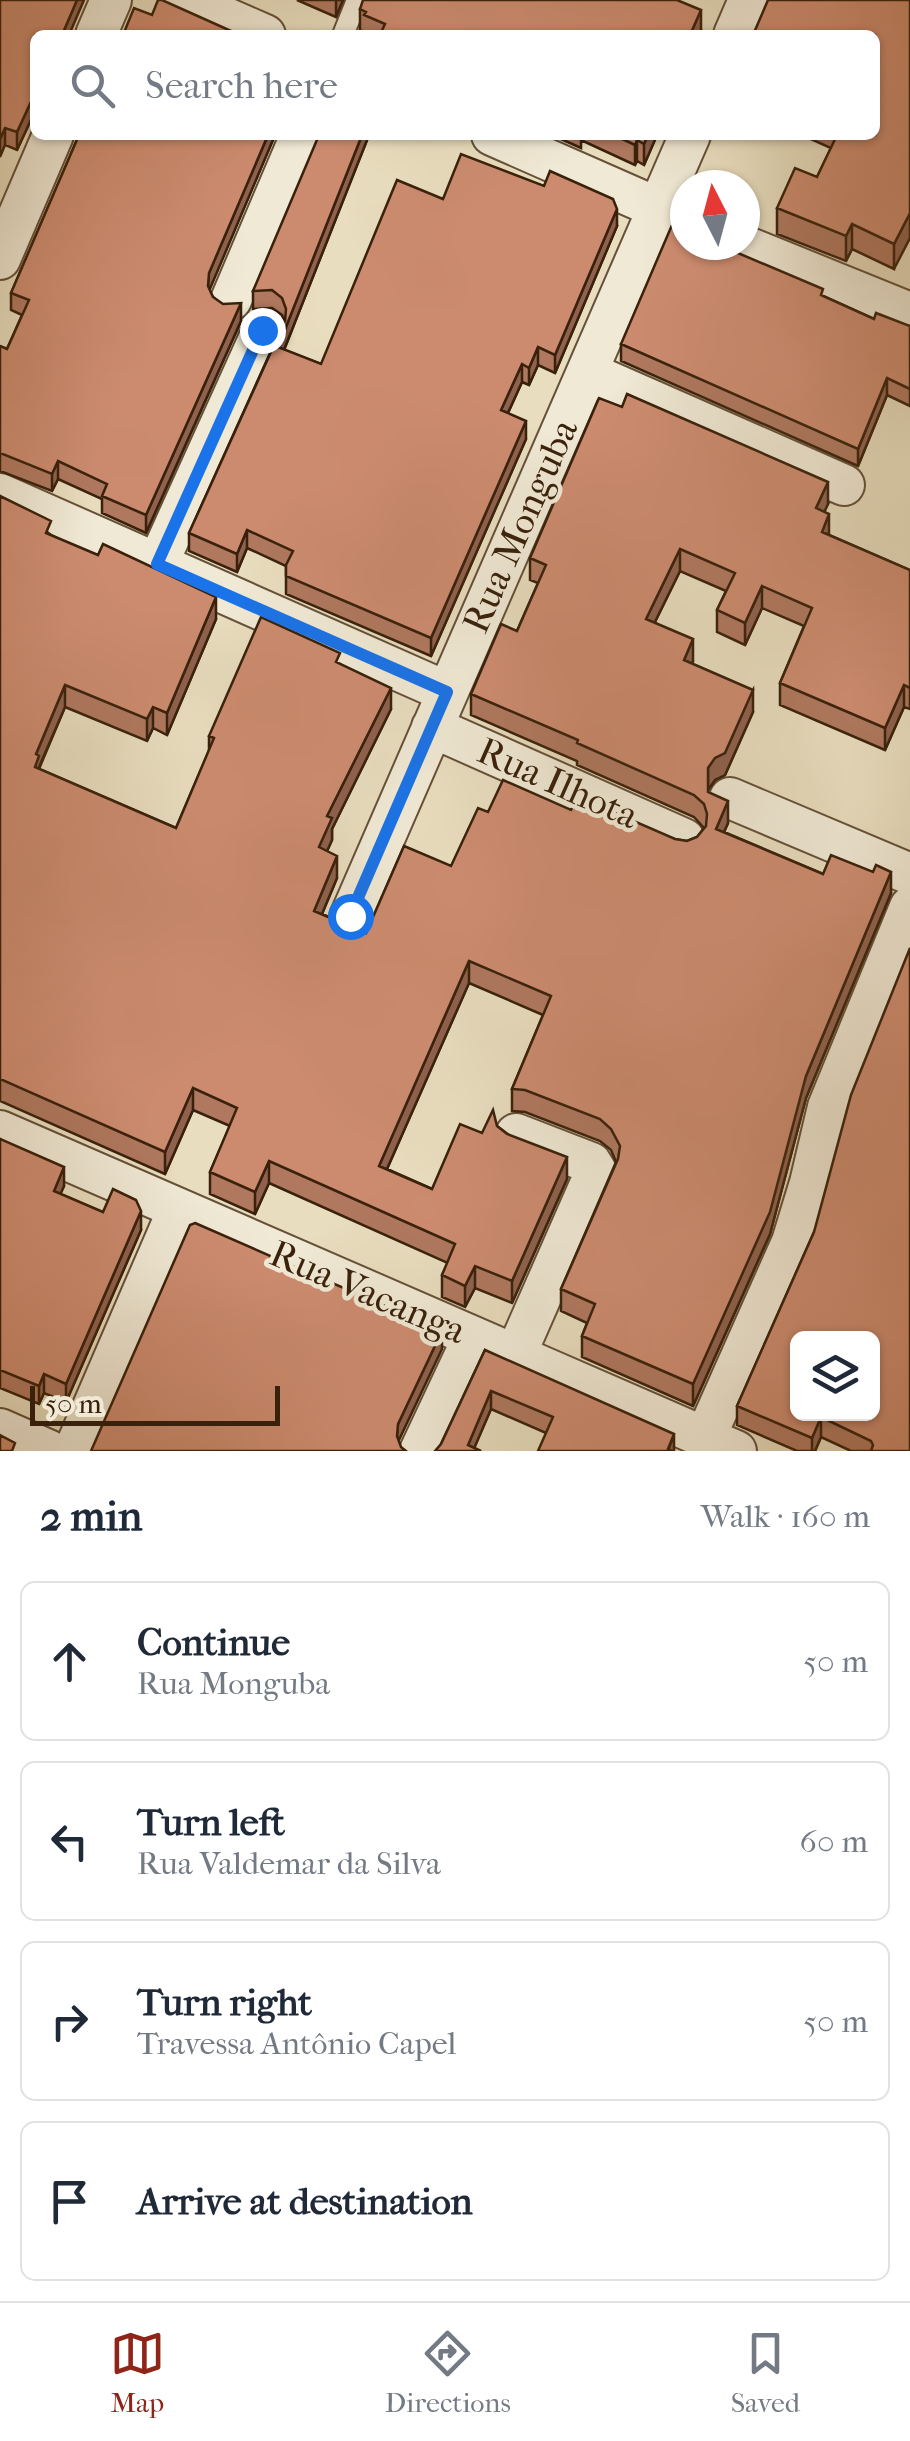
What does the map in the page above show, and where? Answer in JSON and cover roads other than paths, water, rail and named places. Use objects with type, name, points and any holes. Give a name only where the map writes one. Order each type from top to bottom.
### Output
[{"type":"street","points":[[98,30],[111,0]]},
{"type":"street","points":[[185,0],[254,30]]},
{"type":"street","points":[[736,30],[749,0]]},
{"type":"street","points":[[0,259],[17,172],[48,140]]},
{"type":"street","points":[[231,300],[299,140]]},
{"type":"street","points":[[503,140],[670,213]]},
{"type":"street","name":"Rua Monguba","points":[[682,170],[689,140]]},
{"type":"street","name":"Rua Monguba","points":[[350,916],[587,372],[670,218]]},
{"type":"street","points":[[760,252],[910,313]]},
{"type":"street","points":[[157,564],[262,330]]},
{"type":"street","points":[[587,372],[844,485]]},
{"type":"street","name":"Rua Ilhota","points":[[0,494],[157,564],[684,839]]},
{"type":"street","points":[[730,798],[910,874]]},
{"type":"street","points":[[721,1444],[792,1242],[828,1108],[910,907]]},
{"type":"street","name":"Rua Vacanga","points":[[0,1132],[721,1444]]},
{"type":"street","points":[[516,1134],[591,1164],[596,1171],[516,1356]]},
{"type":"street","points":[[74,1451],[178,1210]]},
{"type":"street","points":[[420,1451],[473,1338]]},
{"type":"street","points":[[0,1429],[50,1451]]},
{"type":"lane","points":[[345,30],[358,0]]}]
